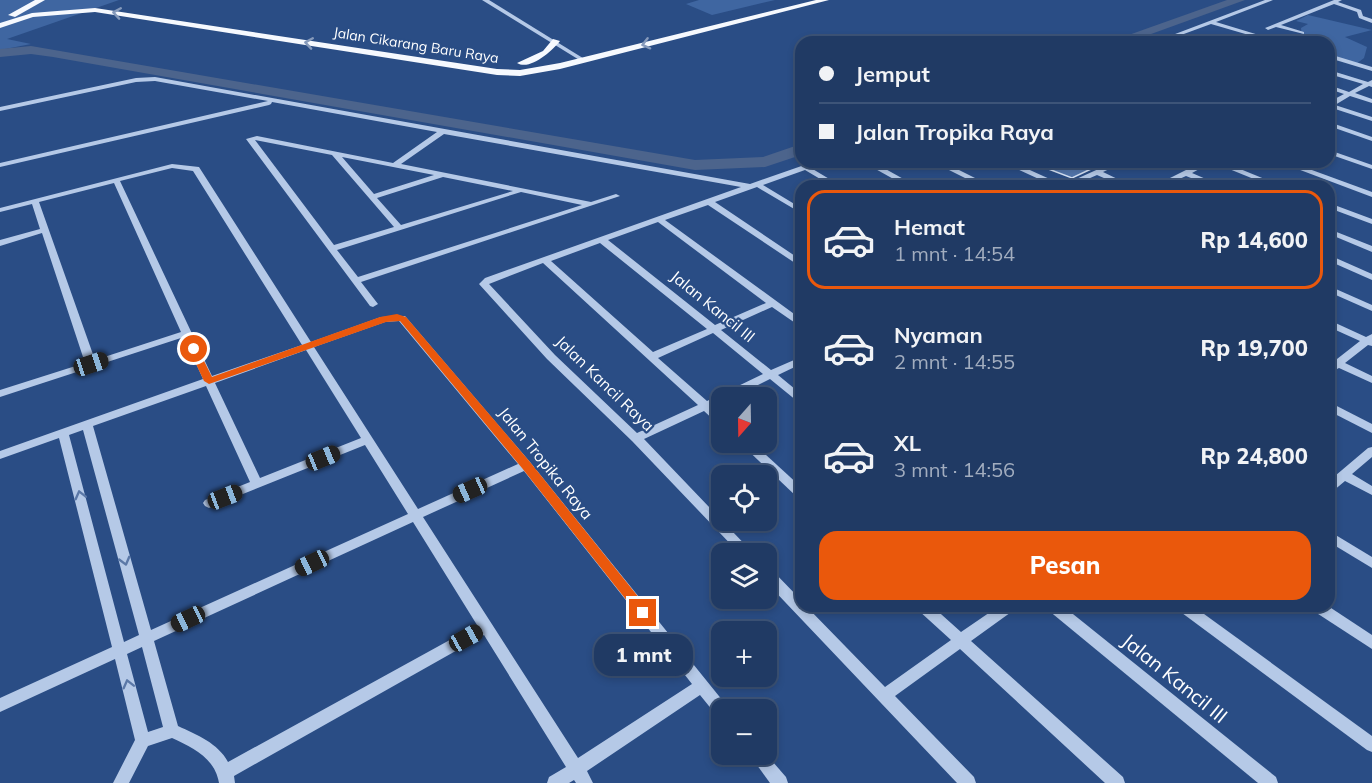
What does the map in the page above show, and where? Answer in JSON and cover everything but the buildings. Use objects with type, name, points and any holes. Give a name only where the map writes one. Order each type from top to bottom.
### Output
[{"type":"main road","points":[[0,20],[41,0]]},
{"type":"main road","points":[[50,0],[44,6],[80,9]]},
{"type":"main road","name":"Jalan Cikarang Baru Raya","points":[[92,0],[453,55]]},
{"type":"main road","name":"Jalan Cikarang Baru Raya","points":[[556,42],[546,53],[516,63],[572,53],[791,0]]},
{"type":"main road","name":"Jalan Cikarang Baru Raya","points":[[0,27],[32,15],[80,9],[497,72],[540,70],[825,0]]},
{"type":"street","points":[[485,0],[583,60]]},
{"type":"street","points":[[1174,36],[1270,0]]},
{"type":"street","points":[[1268,28],[1336,1],[1359,11],[1372,13]]},
{"type":"street","points":[[1359,11],[1361,16],[1372,21]]},
{"type":"street","points":[[1212,22],[1259,36]]},
{"type":"street","points":[[1276,25],[1302,33]]},
{"type":"street","points":[[1335,59],[1372,69]]},
{"type":"street","points":[[1335,74],[1371,84]]},
{"type":"street","points":[[0,109],[147,79],[716,181],[754,185],[795,208]]},
{"type":"street","points":[[1335,102],[1371,84]]},
{"type":"street","points":[[1335,89],[1372,101]]},
{"type":"street","points":[[0,165],[274,101]]},
{"type":"street","points":[[1335,107],[1372,119]]},
{"type":"street","points":[[1335,126],[1372,139]]},
{"type":"street","points":[[393,166],[442,132]]},
{"type":"street","points":[[373,304],[248,140],[257,138],[591,204]]},
{"type":"street","points":[[1335,150],[1372,162]]},
{"type":"street","points":[[1335,154],[1372,167]]},
{"type":"street","points":[[336,155],[399,228]]},
{"type":"street","points":[[0,210],[172,166],[196,169],[585,783]]},
{"type":"street","points":[[711,412],[545,260],[802,168]]},
{"type":"street","points":[[807,168],[827,180]]},
{"type":"street","points":[[878,168],[901,180]]},
{"type":"street","points":[[950,168],[974,180]]},
{"type":"street","points":[[1018,168],[1046,180]]},
{"type":"street","points":[[1079,180],[1106,168]]},
{"type":"street","points":[[1171,180],[1196,168]]},
{"type":"street","points":[[1232,168],[1262,180]]},
{"type":"street","points":[[1299,168],[1332,180]]},
{"type":"street","points":[[1097,172],[1115,180]]},
{"type":"street","points":[[1186,173],[1203,180]]},
{"type":"street","points":[[371,196],[441,175]]},
{"type":"street","points":[[116,180],[256,484]]},
{"type":"street","points":[[716,181],[729,194]]},
{"type":"street","points":[[1335,181],[1372,195]]},
{"type":"street","points":[[331,249],[521,190]]},
{"type":"street","points":[[356,281],[616,196]]},
{"type":"street","points":[[35,201],[91,364]]},
{"type":"street","points":[[709,202],[795,260]]},
{"type":"street","points":[[1335,208],[1372,222]]},
{"type":"street","points":[[659,219],[795,320]]},
{"type":"street","points":[[0,243],[45,230]]},
{"type":"street","points":[[1335,234],[1372,249]]},
{"type":"street","name":"Jalan Kancil III","points":[[602,240],[795,394]]},
{"type":"street","name":"Jalan Kancil Raya","points":[[545,260],[488,280],[484,284],[551,357],[636,438],[737,543]]},
{"type":"street","points":[[1335,261],[1372,276]]},
{"type":"street","points":[[1335,292],[1372,308]]},
{"type":"street","points":[[651,357],[773,303]]},
{"type":"street","name":"Jalan Tropika Raya","points":[[308,346],[384,319],[402,318],[526,465],[712,699]]},
{"type":"street","points":[[1335,326],[1370,341]]},
{"type":"street","points":[[0,394],[187,333]]},
{"type":"street","points":[[1335,362],[1370,341]]},
{"type":"street","points":[[0,455],[308,346]]},
{"type":"street","points":[[745,387],[795,363]]},
{"type":"street","points":[[1335,365],[1372,380]]},
{"type":"street","points":[[636,438],[711,403]]},
{"type":"street","points":[[1335,409],[1372,429]]},
{"type":"street","points":[[87,424],[172,731]]},
{"type":"street","points":[[63,432],[143,741],[121,783]]},
{"type":"street","points":[[209,503],[367,440]]},
{"type":"street","points":[[1335,483],[1372,451]]},
{"type":"street","points":[[756,453],[795,489]]},
{"type":"street","points":[[0,705],[526,465]]},
{"type":"street","points":[[1344,475],[1372,491]]},
{"type":"street","points":[[1335,540],[1372,563]]},
{"type":"street","points":[[777,584],[795,603]]},
{"type":"street","points":[[804,612],[968,783]]},
{"type":"street","points":[[930,612],[1117,783]]},
{"type":"street","points":[[885,695],[1001,612]]},
{"type":"street","name":"Jalan Kancil III","points":[[1060,612],[1270,783]]},
{"type":"street","points":[[1191,612],[1372,745]]},
{"type":"street","points":[[1326,612],[1372,643]]},
{"type":"street","points":[[143,741],[172,731],[203,744],[227,777],[486,627]]},
{"type":"street","points":[[555,783],[702,686]]},
{"type":"street","points":[[766,765],[780,783]]},
{"type":"shaded area","points":[[0,0],[119,0],[7,39],[31,44],[0,50]]},
{"type":"shaded area","points":[[699,0],[775,0],[712,15],[686,4]]},
{"type":"shaded area","points":[[1308,15],[1372,30],[1345,37],[1367,47],[1364,58],[1356,64],[1335,57],[1335,36],[1302,36],[1301,28],[1308,24],[1296,21]]},
{"type":"waterway","points":[[1134,36],[1239,0]]},
{"type":"waterway","points":[[0,53],[31,50],[53,53],[695,165],[765,162],[795,151]]},
{"type":"route","points":[[194,349],[209,381],[384,319],[397,317],[403,319],[526,465],[643,613]]}]
